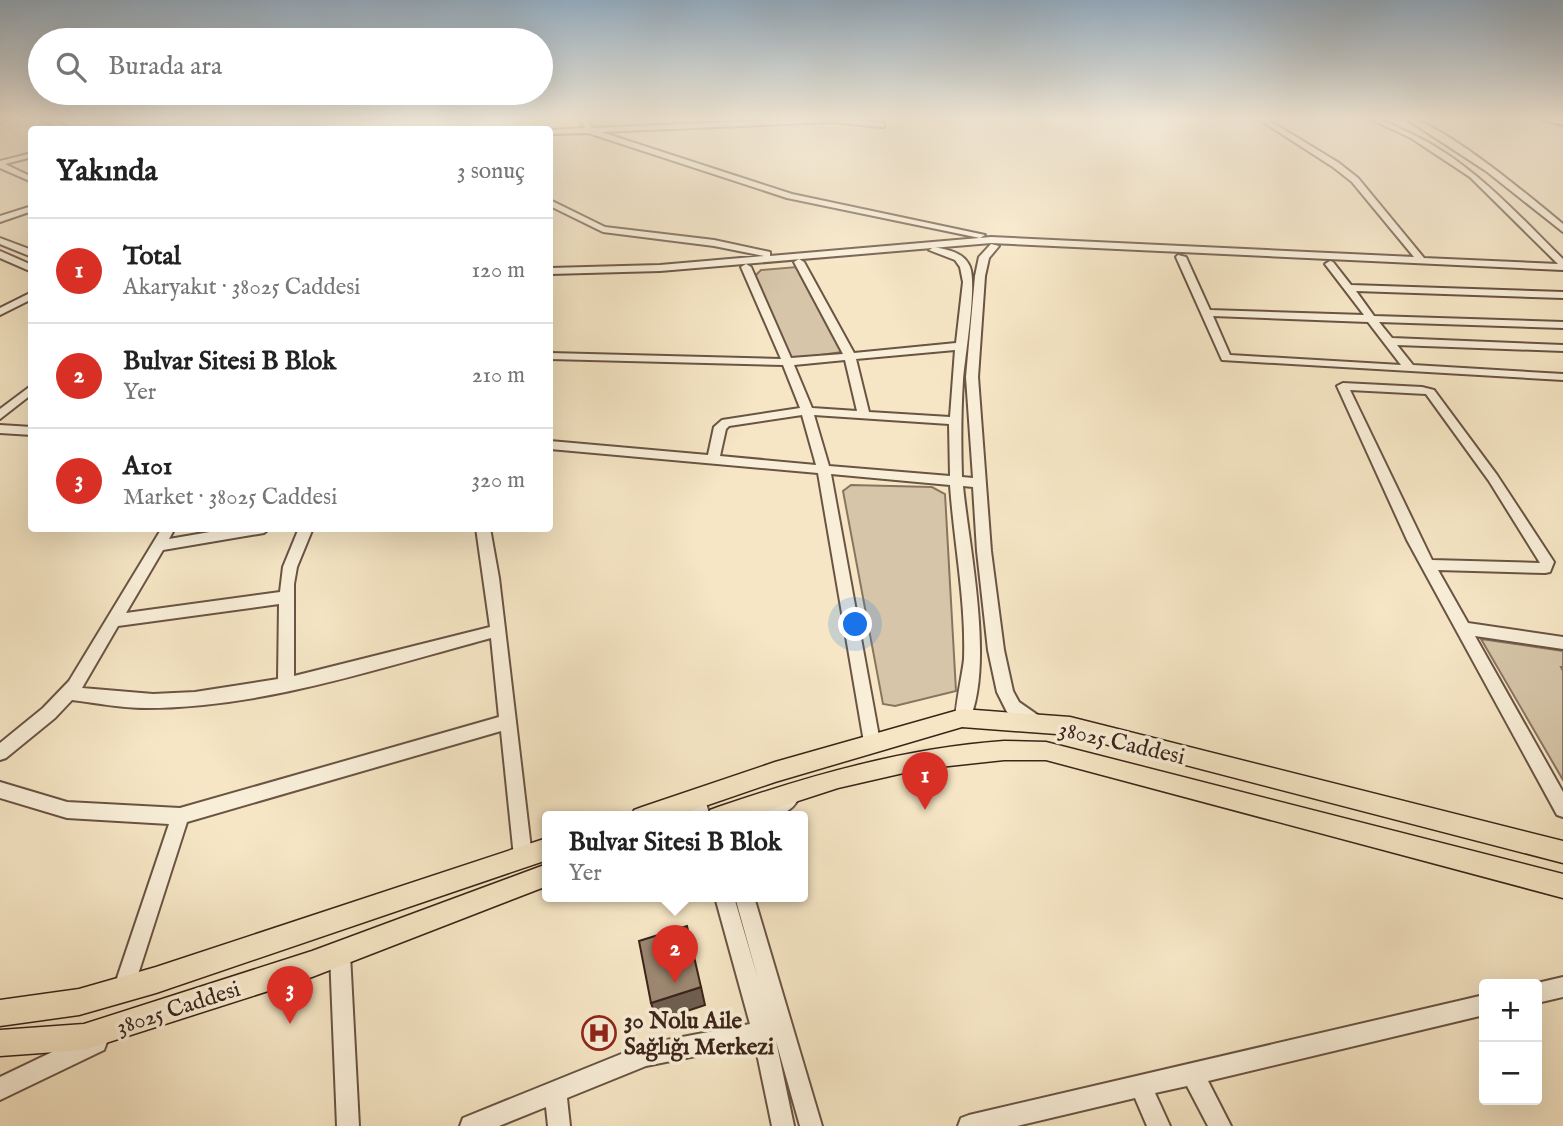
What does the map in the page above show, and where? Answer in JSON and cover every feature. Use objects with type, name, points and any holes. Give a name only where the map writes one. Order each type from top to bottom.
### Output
[{"type":"main road","name":"38025 Caddesi","points":[[667,811],[705,802],[872,742],[962,718],[1070,726],[1563,852]]},
{"type":"main road","name":"38025 Caddesi","points":[[738,811],[868,770],[1002,748],[1046,751],[1561,888]]},
{"type":"main road","name":"38025 Caddesi","points":[[0,1013],[79,1002],[123,989],[542,851]]},
{"type":"main road","name":"38025 Caddesi","points":[[0,1043],[84,1037],[340,954],[542,878]]},
{"type":"street","points":[[712,171],[790,196],[997,243],[1181,257],[1563,273]]},
{"type":"street","points":[[1344,171],[1355,180],[1420,259]]},
{"type":"street","points":[[1466,171],[1563,266]]},
{"type":"street","points":[[1485,187],[1492,171],[1563,229]]},
{"type":"street","points":[[1505,171],[1563,217]]},
{"type":"street","points":[[553,204],[603,229],[724,245],[777,257]]},
{"type":"street","points":[[0,219],[28,209]]},
{"type":"street","points":[[0,241],[28,252]]},
{"type":"street","points":[[553,273],[627,275],[746,267],[997,243]]},
{"type":"street","points":[[997,243],[984,257],[981,270],[972,377],[978,483],[993,625],[1005,692],[1013,707],[1037,724]]},
{"type":"street","points":[[553,273],[634,270],[917,244],[997,243],[1563,266]]},
{"type":"street","points":[[934,250],[961,259],[966,266],[968,282],[954,421],[956,481],[971,626],[968,687],[962,718]]},
{"type":"street","points":[[0,254],[28,267]]},
{"type":"street","points":[[1181,257],[1226,358],[1563,377]]},
{"type":"street","points":[[799,262],[850,356],[864,414]]},
{"type":"street","points":[[1330,264],[1409,368]]},
{"type":"street","points":[[966,266],[978,265],[981,270]]},
{"type":"street","points":[[746,267],[807,411],[824,470],[872,742]]},
{"type":"street","points":[[1348,288],[1563,295]]},
{"type":"street","points":[[0,312],[28,297]]},
{"type":"street","points":[[1207,313],[1563,325]]},
{"type":"street","points":[[1387,341],[1563,348]]},
{"type":"street","points":[[553,356],[788,362],[960,346]]},
{"type":"street","points":[[1428,565],[1545,568],[1547,562],[1493,478],[1430,393],[1343,386],[1414,540],[1563,809]]},
{"type":"street","points":[[0,415],[28,391]]},
{"type":"street","points":[[713,460],[718,433],[726,423],[807,411],[954,421]]},
{"type":"street","points":[[0,429],[28,431]]},
{"type":"street","points":[[553,445],[978,483]]},
{"type":"street","points":[[0,753],[50,713],[68,693],[167,532]]},
{"type":"street","points":[[158,546],[240,532]]},
{"type":"street","points":[[286,682],[290,567],[304,532]]},
{"type":"street","points":[[484,532],[498,631],[523,857]]},
{"type":"street","points":[[113,621],[287,597]]},
{"type":"street","points":[[1463,628],[1563,643]]},
{"type":"street","points":[[68,693],[152,701],[202,697],[286,682],[498,631]]},
{"type":"street","points":[[0,790],[68,810],[180,816],[508,722]]},
{"type":"street","points":[[771,811],[807,789]]},
{"type":"street","points":[[123,989],[180,816]]},
{"type":"street","points":[[738,902],[783,1126]]},
{"type":"street","points":[[738,902],[811,1126]]},
{"type":"street","points":[[340,954],[348,1126]]},
{"type":"street","points":[[1542,992],[1563,987]]},
{"type":"street","points":[[968,1126],[1479,1006]]},
{"type":"street","points":[[0,1090],[138,1020]]},
{"type":"street","points":[[471,1126],[646,1055],[762,1032]]},
{"type":"street","points":[[1192,1073],[1220,1126]]},
{"type":"street","points":[[1140,1085],[1159,1126]]},
{"type":"street","points":[[555,1091],[559,1126]]},
{"type":"shaded area","points":[[797,267],[842,352],[792,359],[754,277],[761,270]]},
{"type":"shaded area","points":[[851,485],[932,487],[945,494],[956,691],[895,706],[883,704],[843,491]]},
{"type":"shaded area","points":[[1481,639],[1563,651],[1563,780]]},
{"type":"building","points":[[687,926],[701,987],[651,1003],[639,941]]},
{"type":"place","name":"Total","points":[[925,810]]},
{"type":"place","name":"Bulvar Sitesi B Blok","points":[[675,983]]},
{"type":"place","name":"A101","points":[[290,1024]]},
{"type":"place","name":"30 Nolu Aile Sağlığı Merkezi","points":[[599,1033]]}]
